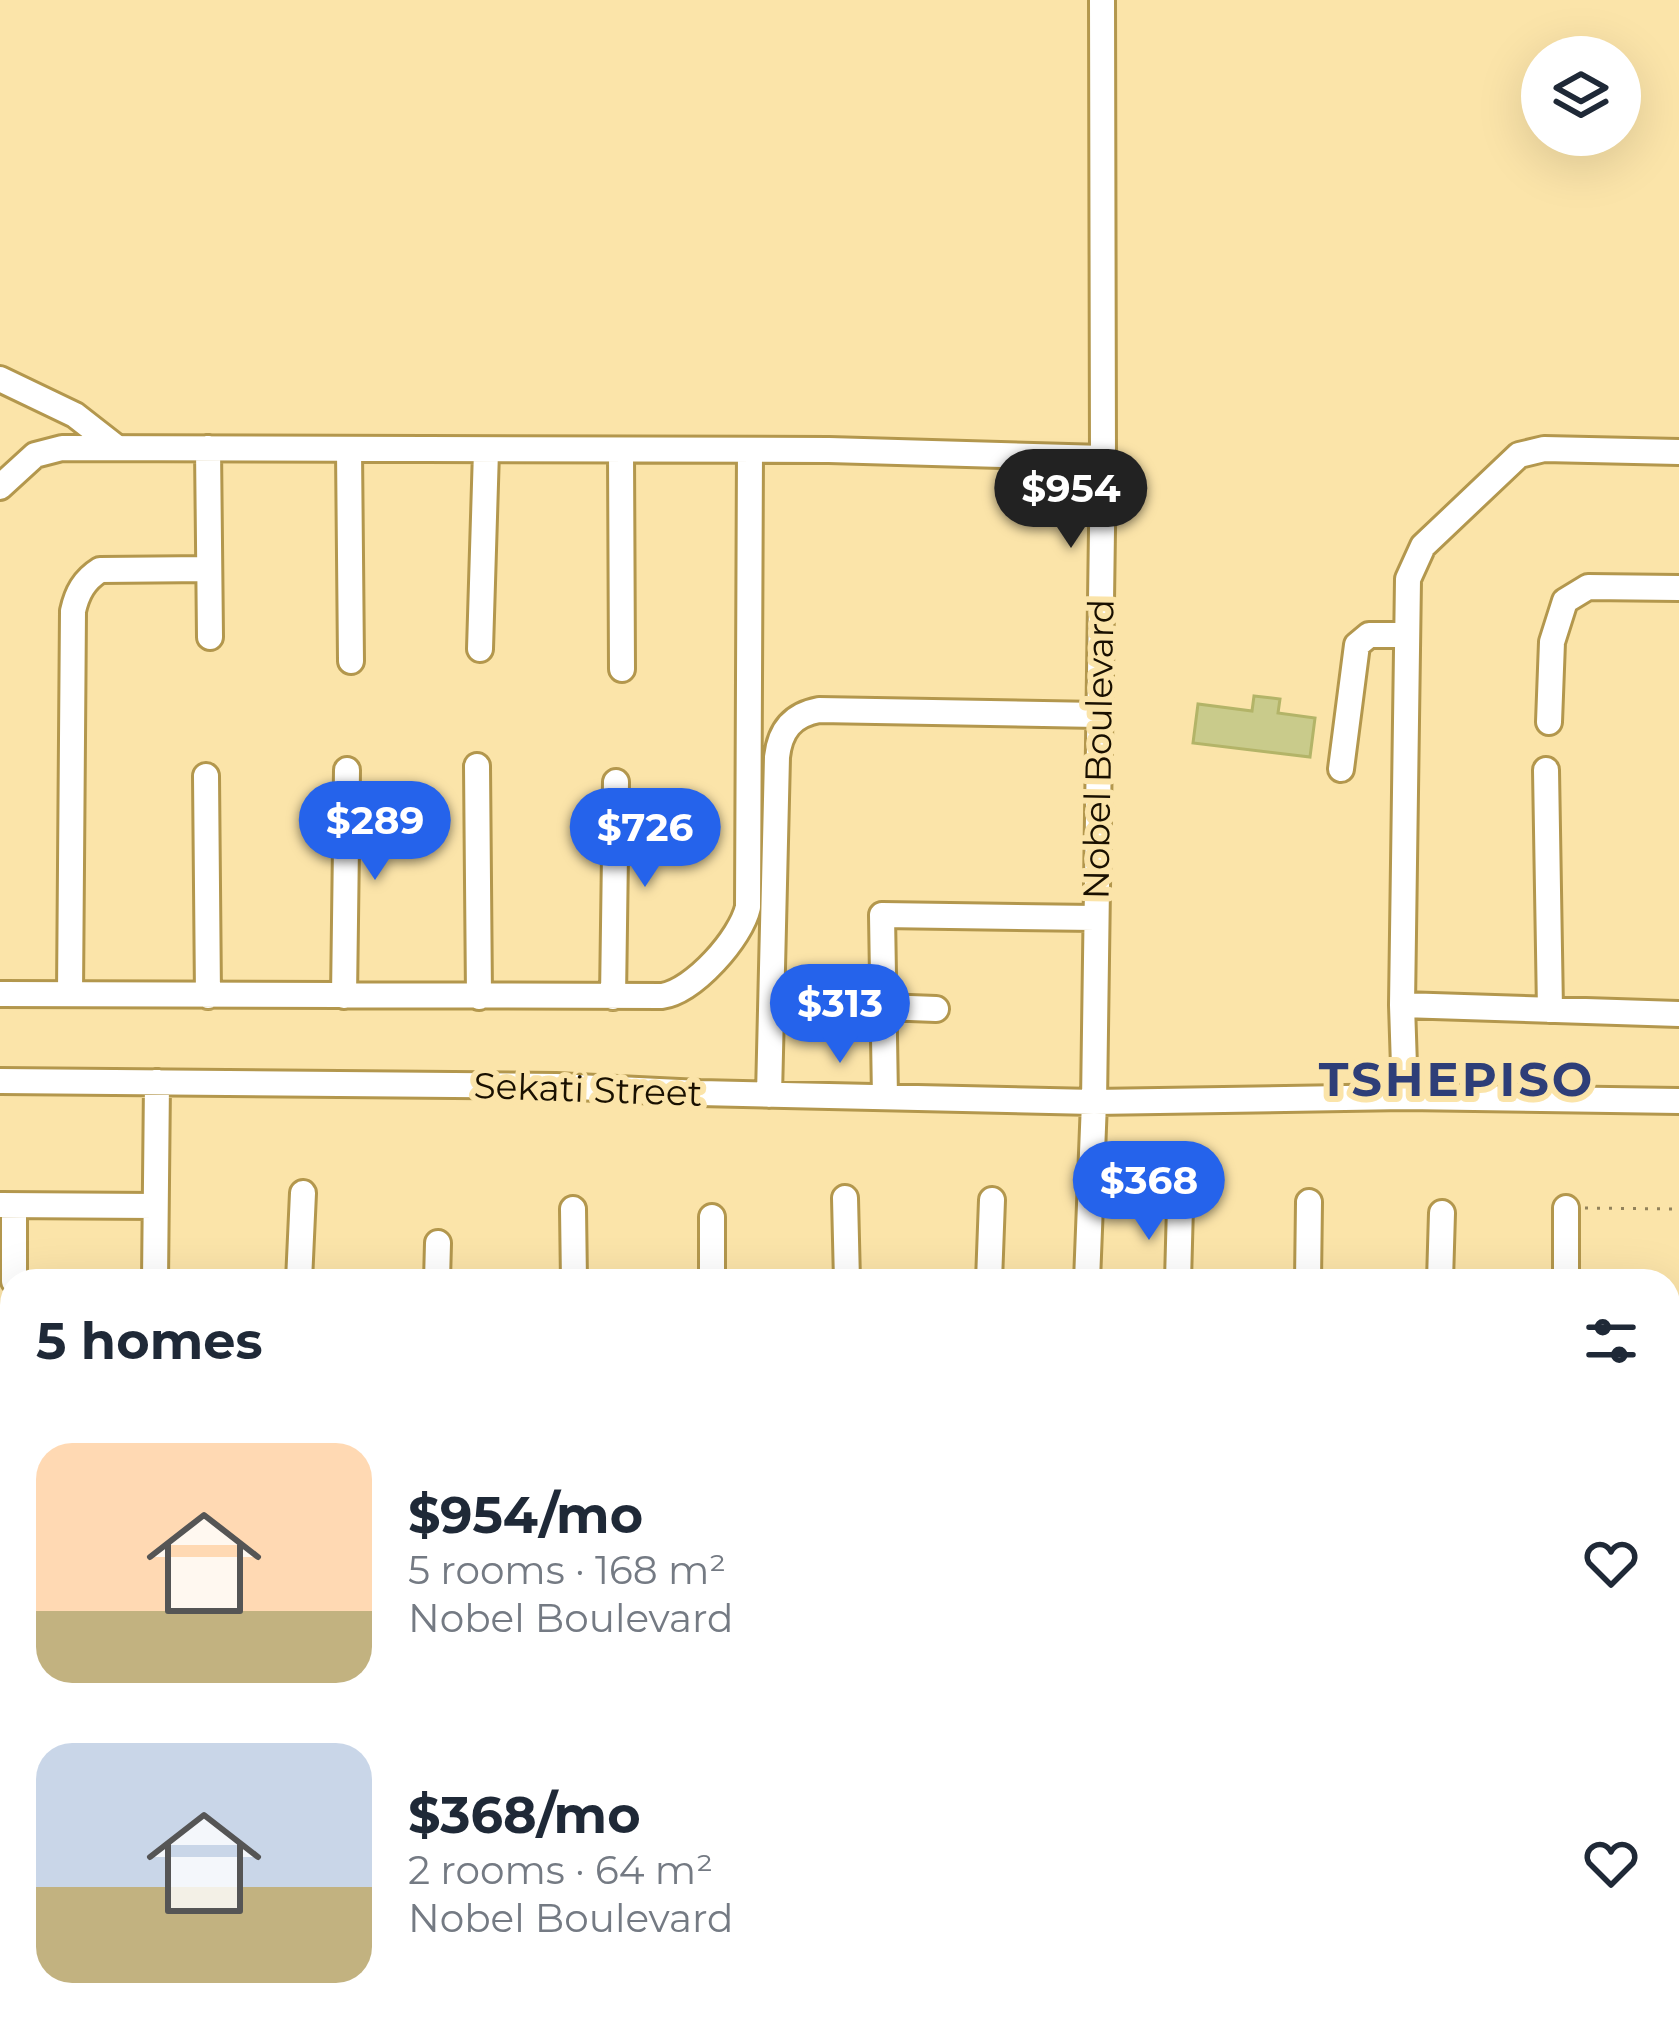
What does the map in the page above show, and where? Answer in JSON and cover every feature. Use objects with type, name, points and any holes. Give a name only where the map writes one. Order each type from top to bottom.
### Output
[{"type":"street","name":"Nobel Boulevard","points":[[1087,1269],[1102,458],[1102,0]]},
{"type":"street","points":[[0,379],[75,416],[116,447]]},
{"type":"street","points":[[0,487],[26,461],[44,452],[116,447],[1102,458]]},
{"type":"street","points":[[208,448],[210,638]]},
{"type":"street","points":[[1405,1097],[1408,579],[1416,556],[1509,461],[1544,449],[1679,452]]},
{"type":"street","points":[[349,450],[351,661]]},
{"type":"street","points":[[481,649],[486,451]]},
{"type":"street","points":[[621,452],[622,669]]},
{"type":"street","points":[[0,994],[614,997],[677,992],[732,942],[746,918],[750,452]]},
{"type":"street","points":[[70,994],[76,597],[100,570],[209,569]]},
{"type":"street","points":[[1550,722],[1552,642],[1565,601],[1588,587],[1679,588]]},
{"type":"street","points":[[1340,769],[1358,645],[1370,635],[1407,635]]},
{"type":"street","points":[[769,1095],[777,757],[779,741],[792,720],[819,710],[1098,715]]},
{"type":"street","points":[[477,766],[479,997]]},
{"type":"street","points":[[344,996],[347,770]]},
{"type":"street","points":[[1546,770],[1550,1010]]},
{"type":"street","points":[[206,776],[208,996]]},
{"type":"street","points":[[614,997],[616,782]]},
{"type":"street","points":[[886,1097],[882,914],[1095,918]]},
{"type":"street","points":[[1402,1005],[1679,1013]]},
{"type":"street","points":[[884,1007],[936,1009]]},
{"type":"street","name":"Sekati Street","points":[[0,1081],[556,1086],[1094,1102],[1405,1097],[1679,1101]]},
{"type":"street","points":[[154,1269],[157,1082]]},
{"type":"street","points":[[300,1269],[303,1193]]},
{"type":"street","points":[[844,1198],[847,1269]]},
{"type":"street","points":[[989,1269],[992,1200]]},
{"type":"street","points":[[1308,1269],[1310,1202]]},
{"type":"street","points":[[13,1269],[7,1205],[155,1206]]},
{"type":"street","points":[[1178,1269],[1180,1206]]},
{"type":"street","points":[[1566,1208],[1566,1269]]},
{"type":"street","points":[[573,1209],[574,1269]]},
{"type":"street","points":[[1440,1269],[1442,1213]]},
{"type":"street","points":[[712,1217],[712,1269]]},
{"type":"street","points":[[437,1269],[438,1243]]},
{"type":"path","points":[[1566,1208],[1679,1209]]},
{"type":"building","points":[[1254,696],[1280,699],[1278,713],[1315,718],[1310,757],[1193,743],[1198,704],[1252,711]]},
{"type":"district","name":"TSHEPISO","points":[[1457,1079]]}]
